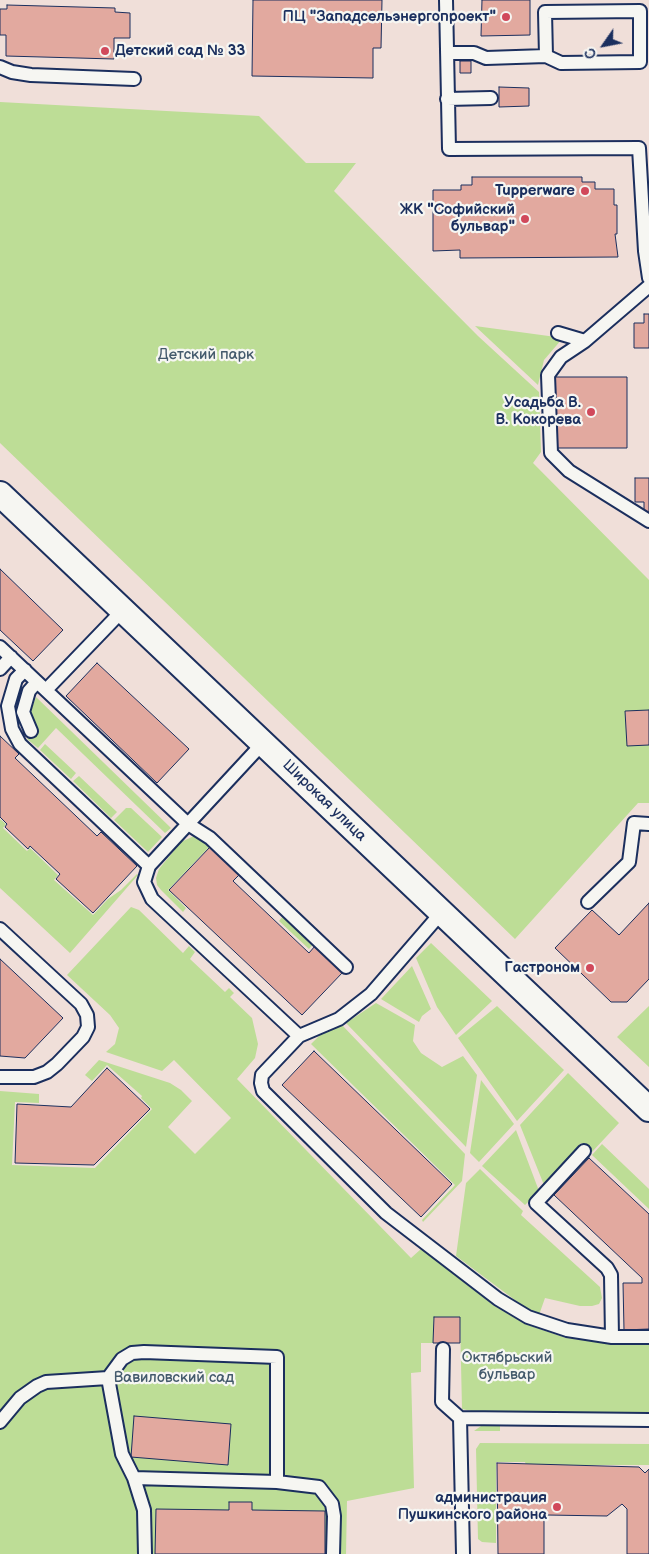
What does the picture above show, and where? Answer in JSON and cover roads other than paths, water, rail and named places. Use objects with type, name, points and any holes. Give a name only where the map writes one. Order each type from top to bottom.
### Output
[{"type":"street","name":"Широкая улица","points":[[0,494],[649,1108]]},
{"type":"lane","points":[[446,0],[448,149],[639,148],[645,251],[649,278]]},
{"type":"lane","points":[[447,53],[474,53],[486,58],[546,56],[561,62],[644,62],[640,11],[545,12],[546,56]]},
{"type":"lane","points":[[0,68],[31,75],[134,79]]},
{"type":"lane","points":[[447,99],[491,98]]},
{"type":"lane","points":[[649,286],[585,341],[560,357],[548,375],[551,453],[569,471],[649,521]]},
{"type":"lane","points":[[558,333],[585,341]]},
{"type":"lane","points":[[31,731],[23,712],[29,691],[41,686],[123,610]]},
{"type":"lane","points":[[0,646],[188,824],[210,838],[346,967]]},
{"type":"lane","points":[[0,669],[11,657]]},
{"type":"lane","points":[[25,670],[16,679],[8,706],[12,729],[20,744],[149,866]]},
{"type":"lane","points":[[263,743],[149,866],[144,882],[152,899],[299,1036]]},
{"type":"lane","points":[[588,902],[629,862],[634,823],[649,824]]},
{"type":"lane","points":[[442,913],[371,994],[339,1018],[299,1036],[262,1075],[261,1083],[264,1091],[386,1213],[498,1299],[528,1317],[567,1330],[612,1337],[649,1337]]},
{"type":"lane","points":[[0,929],[81,1004],[87,1015],[88,1026],[83,1037],[47,1072],[34,1076],[0,1077]]},
{"type":"lane","points":[[584,1151],[536,1203],[611,1275],[612,1337]]},
{"type":"lane","points":[[443,1349],[442,1402],[460,1418],[649,1420]]},
{"type":"lane","points":[[145,1554],[144,1510],[134,1478],[122,1454],[108,1378],[122,1359],[132,1353],[277,1357],[277,1482]]},
{"type":"lane","points":[[0,1422],[20,1398],[36,1386],[46,1382],[108,1378]]},
{"type":"lane","points":[[460,1418],[463,1554]]},
{"type":"lane","points":[[134,1478],[277,1482],[319,1486],[327,1495],[334,1516],[333,1554]]},
{"type":"place","name":"ПЦ \"Западсельэнергопроект\"","points":[[506,17]]},
{"type":"place","name":"Детский сад № 33","points":[[105,51]]},
{"type":"place","name":"Tupperware","points":[[585,191]]},
{"type":"place","name":"ЖК \"Софийский бульвар\"","points":[[525,219]]},
{"type":"place","name":"Усадьба В. В. Кокорева","points":[[591,412]]},
{"type":"place","name":"Гастроном","points":[[590,968]]},
{"type":"place","name":"администрация Пушкинского района","points":[[557,1507]]},
{"type":"park label","name":"Детский парк","points":[[206,355]]},
{"type":"park label","name":"Октябрьский бульвар","points":[[507,1366]]},
{"type":"park label","name":"Вавиловский сад","points":[[174,1378]]}]
